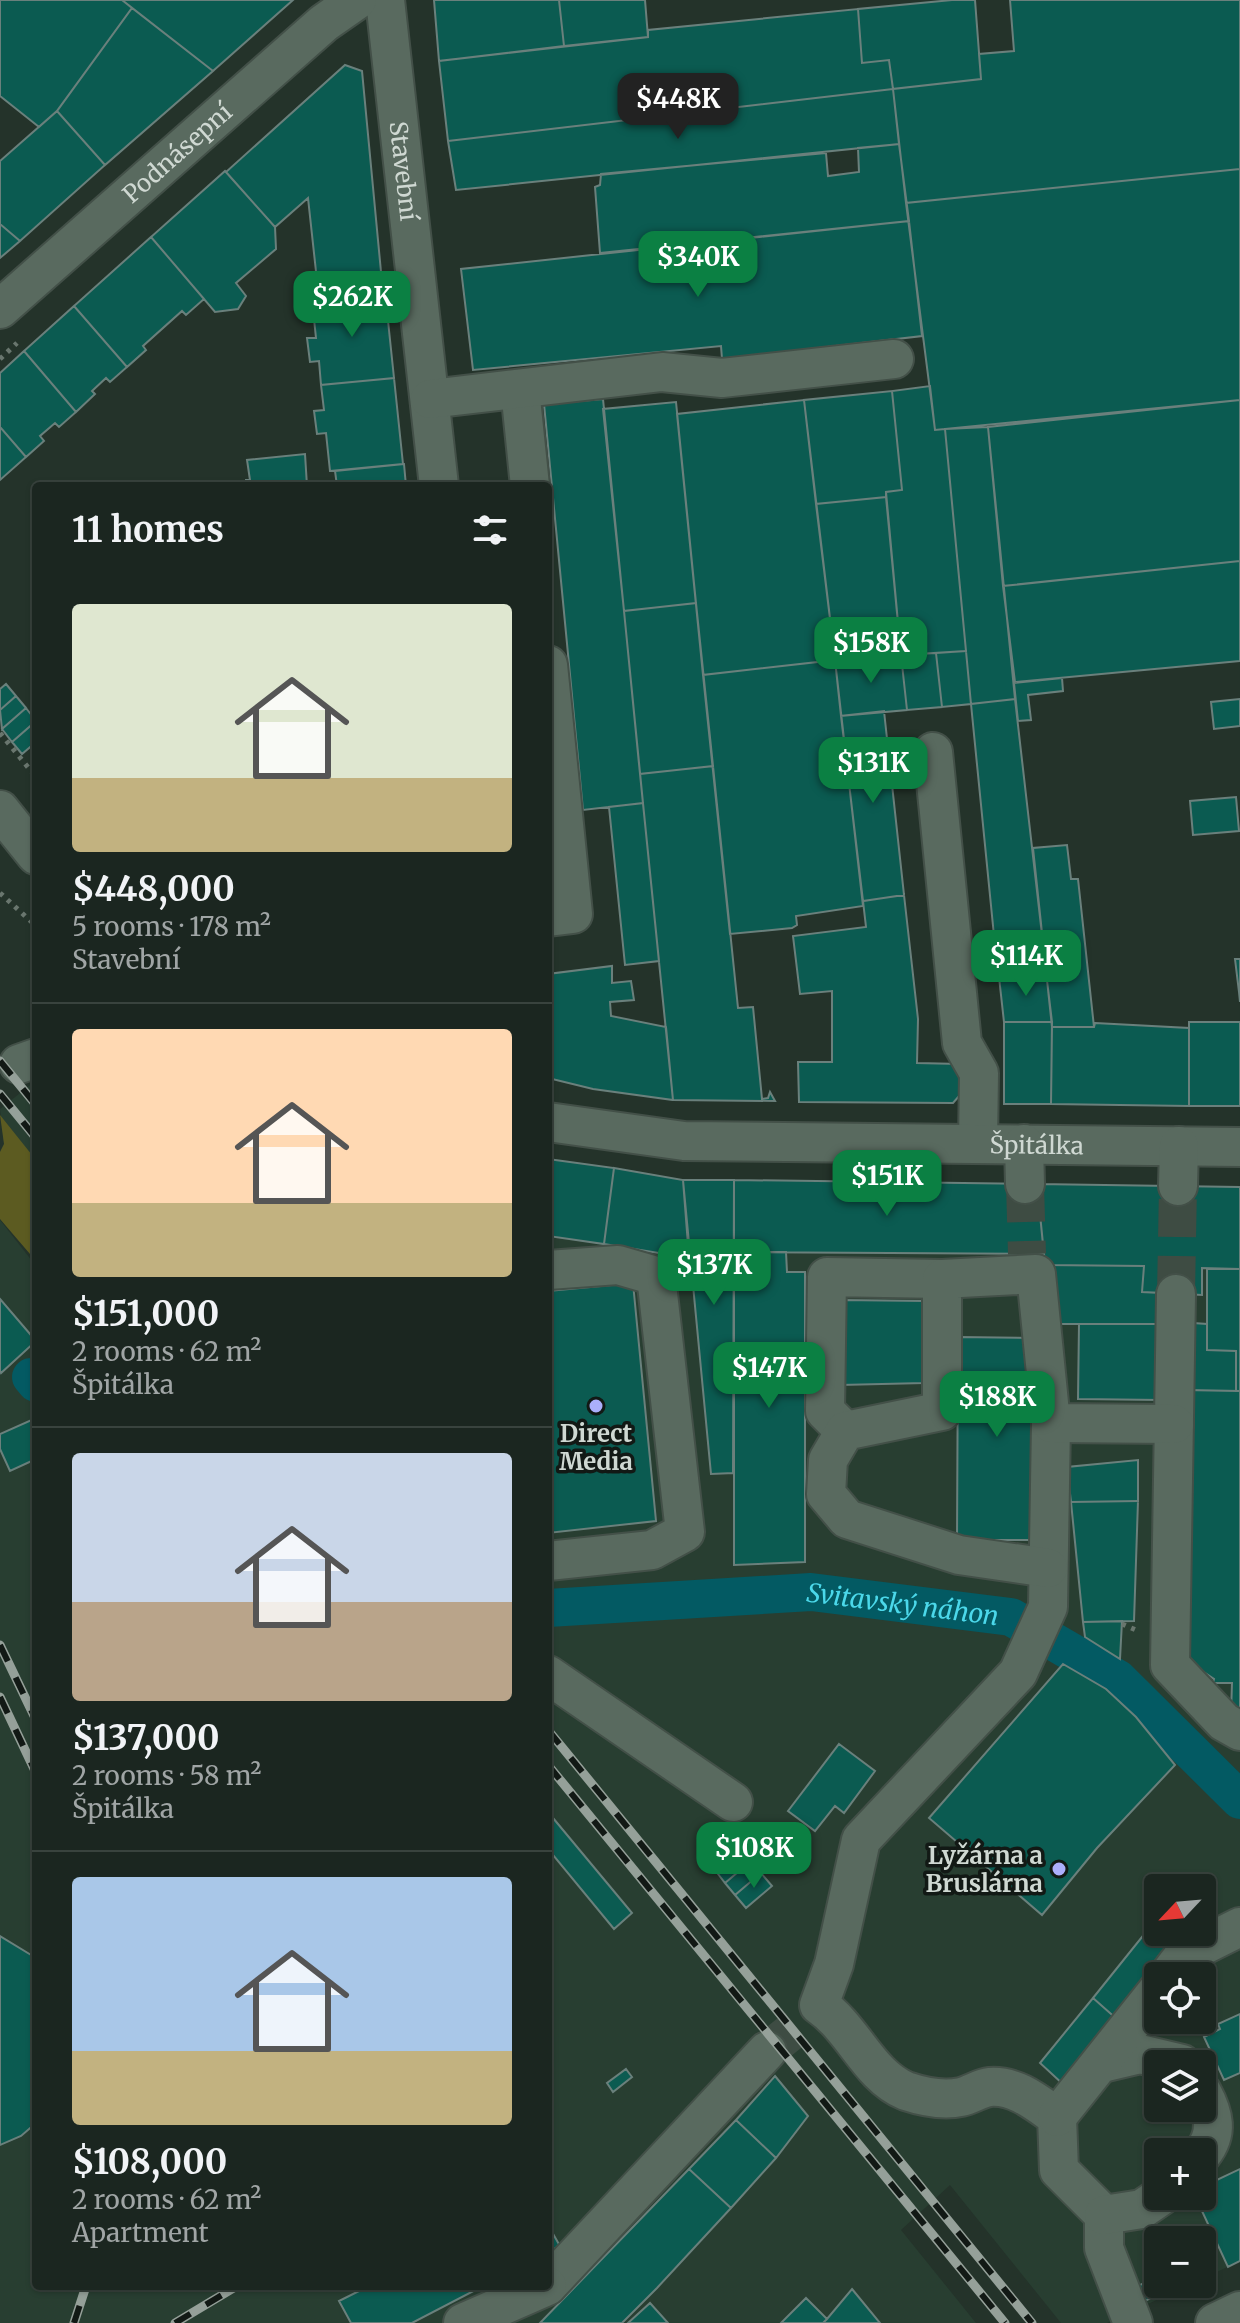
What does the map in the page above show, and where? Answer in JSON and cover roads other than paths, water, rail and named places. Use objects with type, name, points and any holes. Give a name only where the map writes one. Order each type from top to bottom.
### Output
[{"type":"street","name":"Podnásepní","points":[[0,309],[324,23],[357,0]]},
{"type":"street","name":"Stavební","points":[[385,0],[394,55],[439,482]]},
{"type":"street","points":[[430,399],[662,372],[722,378],[894,359]]},
{"type":"street","points":[[520,389],[530,482]]},
{"type":"street","points":[[552,705],[573,914],[552,917]]},
{"type":"street","points":[[933,752],[962,1043],[979,1073],[978,1143]]},
{"type":"street","points":[[0,810],[32,850]]},
{"type":"street","name":"Špitálka","points":[[552,1123],[684,1141],[1240,1147]]},
{"type":"street","points":[[1024,1144],[1025,1184]]},
{"type":"street","points":[[1178,1186],[1179,1146]]},
{"type":"street","points":[[845,1431],[825,1411],[827,1277],[942,1279],[1027,1264],[1036,1274],[1051,1423],[1048,1607],[1018,1673],[861,1840],[834,1964],[810,2014],[838,2019],[874,2069],[902,2089],[931,2099],[960,2097],[990,2087],[1008,2089],[1027,2095],[1057,2117]]},
{"type":"street","points":[[552,1270],[618,1265],[656,1276],[685,1532],[652,1550],[552,1561]]},
{"type":"street","points":[[942,1279],[942,1411],[845,1431],[828,1460],[826,1494],[847,1519],[959,1555],[1048,1568]]},
{"type":"street","points":[[1176,1294],[1170,1665],[1224,1722],[1240,1731]]},
{"type":"street","points":[[1051,1423],[1174,1424]]},
{"type":"street","points":[[552,1678],[733,1802]]},
{"type":"street","points":[[1179,1962],[1184,1955],[1240,1927]]},
{"type":"street","points":[[1133,2323],[1104,2248],[1104,2215],[1059,2170],[1057,2117],[1144,2008]]},
{"type":"street","points":[[552,2282],[767,2051]]},
{"type":"street","points":[[1102,2063],[1144,2055]]},
{"type":"street","points":[[1104,2215],[1144,2208]]},
{"type":"street","points":[[463,2323],[539,2290]]},
{"type":"street","points":[[1215,2323],[1240,2311]]},
{"type":"waterway","name":"Svitavský náhon","points":[[552,1608],[811,1592],[1011,1617],[1118,1679],[1240,1800]]},
{"type":"tunnel","points":[[1025,1184],[1027,1254]]},
{"type":"tunnel","points":[[1176,1294],[1178,1186]]},
{"type":"tunnel","points":[[767,2051],[802,2023]]},
{"type":"railway","points":[[0,1061],[32,1100]]},
{"type":"railway","points":[[0,1094],[32,1133]]},
{"type":"railway","points":[[0,1645],[32,1712]]},
{"type":"railway","points":[[0,1697],[32,1765]]},
{"type":"railway","points":[[552,1735],[1032,2323]]},
{"type":"railway","points":[[552,1770],[1005,2323]]},
{"type":"railway","points":[[74,2323],[85,2290]]},
{"type":"railway","points":[[175,2323],[230,2290]]},
{"type":"place","name":"Direct Media","points":[[596,1406]]},
{"type":"place","name":"Lyžárna a Bruslárna","points":[[1059,1869]]}]
